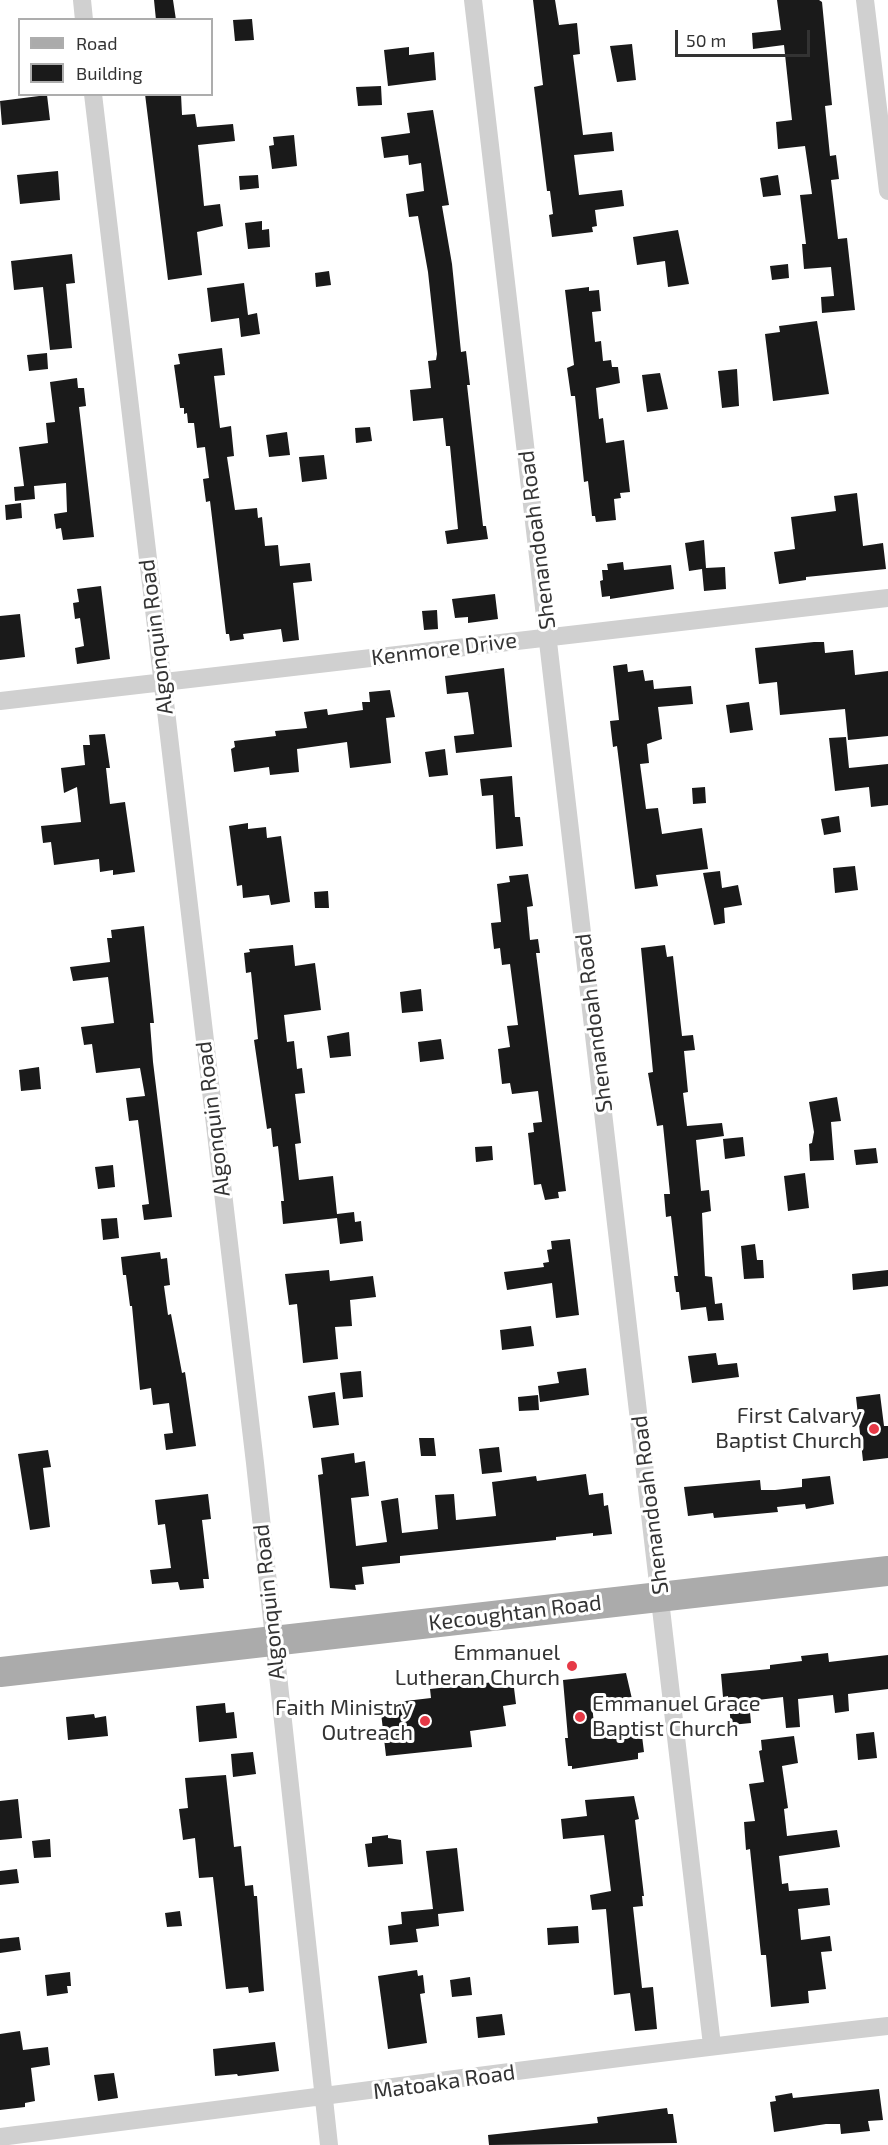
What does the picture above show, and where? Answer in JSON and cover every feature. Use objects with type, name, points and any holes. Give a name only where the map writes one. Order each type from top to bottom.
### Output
[{"type":"main road","name":"Kecoughtan Road","points":[[0,1672],[888,1571]]},
{"type":"street","points":[[82,0],[84,18]]},
{"type":"street","name":"Shenandoah Road","points":[[473,0],[712,2045]]},
{"type":"street","points":[[865,0],[888,191]]},
{"type":"street","name":"Algonquin Road","points":[[93,96],[253,1451],[329,2145]]},
{"type":"street","name":"Kenmore Drive","points":[[0,701],[888,598]]},
{"type":"street","name":"Matoaka Road","points":[[0,2137],[324,2098],[712,2045],[888,2026]]},
{"type":"building","points":[[154,0],[173,0],[176,18],[156,18]]},
{"type":"building","points":[[533,0],[555,0],[559,25],[577,23],[580,54],[573,55],[583,135],[612,132],[614,151],[574,155],[579,195],[622,190],[624,206],[595,210],[597,226],[592,227],[593,232],[552,237],[549,215],[553,214],[550,191],[547,191],[534,87],[543,85]]},
{"type":"building","points":[[777,0],[819,0],[822,2],[832,105],[825,106],[830,156],[836,155],[839,179],[831,180],[838,239],[847,238],[855,310],[822,313],[821,297],[834,296],[831,267],[804,269],[802,244],[806,244],[800,195],[812,194],[805,146],[778,149],[776,122],[792,120],[784,45],[753,49],[752,33],[781,30]]},
{"type":"building","points":[[252,19],[254,40],[235,41],[233,20]]},
{"type":"building","points":[[632,44],[636,80],[617,82],[610,46]]},
{"type":"building","points":[[409,47],[409,55],[434,52],[436,80],[388,86],[384,50]]},
{"type":"building","points":[[381,86],[382,105],[358,106],[356,87]]},
{"type":"building","points":[[47,96],[50,120],[2,125],[0,101]]},
{"type":"building","points":[[145,96],[181,96],[182,115],[195,114],[197,127],[233,124],[235,141],[198,145],[204,206],[220,204],[223,226],[197,232],[202,275],[168,280]]},
{"type":"building","points":[[433,110],[449,205],[442,206],[452,264],[461,352],[466,351],[470,385],[467,385],[483,526],[486,526],[488,539],[447,544],[445,531],[458,529],[450,446],[446,446],[443,418],[413,421],[410,390],[431,388],[428,361],[436,360],[437,354],[428,272],[418,216],[409,217],[406,194],[424,191],[421,163],[409,165],[408,155],[384,158],[381,137],[410,133],[407,113]]},
{"type":"building","points":[[294,135],[297,166],[272,169],[269,146],[274,145],[273,137]]},
{"type":"building","points":[[58,171],[60,200],[20,204],[17,175]]},
{"type":"building","points":[[258,175],[259,188],[240,190],[239,176]]},
{"type":"building","points":[[778,175],[781,195],[763,197],[760,178]]},
{"type":"building","points":[[262,221],[262,230],[269,229],[270,247],[248,249],[245,223]]},
{"type":"building","points":[[678,230],[689,284],[668,287],[665,261],[637,265],[633,237]]},
{"type":"building","points":[[72,254],[75,283],[66,284],[72,348],[50,350],[43,287],[14,290],[11,261]]},
{"type":"building","points":[[788,264],[789,278],[772,280],[770,266]]},
{"type":"building","points":[[329,271],[331,285],[316,287],[315,273]]},
{"type":"building","points":[[244,283],[248,315],[257,313],[260,334],[241,337],[239,318],[211,322],[207,288]]},
{"type":"building","points":[[589,287],[589,291],[599,290],[601,311],[592,312],[595,342],[601,341],[603,361],[611,360],[612,367],[618,367],[620,383],[596,388],[599,419],[603,418],[606,443],[624,440],[630,492],[620,493],[621,498],[614,499],[616,520],[596,522],[595,516],[592,516],[588,481],[584,482],[575,396],[571,396],[567,368],[574,365],[565,290]]},
{"type":"building","points":[[817,321],[829,394],[773,401],[765,334],[780,332],[779,326]]},
{"type":"building","points":[[222,348],[225,375],[214,376],[220,428],[231,426],[234,456],[227,457],[235,510],[257,508],[258,518],[262,517],[265,546],[278,545],[280,566],[310,563],[312,581],[293,583],[299,640],[283,642],[281,629],[243,634],[244,639],[230,641],[229,634],[226,634],[210,501],[206,502],[203,479],[209,478],[205,447],[197,448],[194,423],[188,423],[187,413],[184,414],[184,408],[180,408],[174,365],[180,364],[178,354]]},
{"type":"building","points":[[47,353],[48,369],[29,371],[27,355]]},
{"type":"building","points":[[737,369],[739,406],[722,408],[718,371]]},
{"type":"building","points":[[660,373],[668,409],[647,412],[642,375]]},
{"type":"building","points":[[77,378],[78,388],[84,388],[86,406],[79,407],[94,537],[63,540],[61,528],[56,529],[54,514],[67,512],[66,483],[34,486],[35,499],[15,501],[14,487],[24,486],[19,447],[48,443],[46,423],[55,422],[50,382]]},
{"type":"building","points":[[370,427],[372,441],[356,443],[355,428]]},
{"type":"building","points":[[287,432],[290,455],[269,457],[266,435]]},
{"type":"building","points":[[324,455],[327,479],[302,482],[299,457]]},
{"type":"building","points":[[857,493],[863,546],[883,543],[886,569],[806,577],[806,580],[779,584],[774,552],[795,549],[791,517],[836,511],[834,496]]},
{"type":"building","points":[[21,503],[22,518],[6,520],[5,505]]},
{"type":"building","points":[[704,540],[706,568],[725,567],[726,589],[704,591],[702,569],[689,571],[685,543]]},
{"type":"building","points":[[623,562],[624,570],[671,565],[674,589],[610,599],[610,596],[602,597],[600,581],[603,580],[602,570],[608,570],[607,564]]},
{"type":"building","points":[[101,586],[110,659],[77,664],[75,648],[84,646],[80,618],[75,619],[73,603],[79,602],[77,589]]},
{"type":"building","points":[[495,594],[498,619],[468,623],[468,617],[455,618],[452,599]]},
{"type":"building","points":[[437,610],[438,629],[424,630],[422,611]]},
{"type":"building","points":[[20,614],[25,657],[0,660],[0,616]]},
{"type":"building","points":[[824,642],[825,653],[853,650],[855,675],[888,671],[888,736],[848,740],[845,709],[780,715],[777,682],[759,684],[755,648]]},
{"type":"building","points":[[627,664],[628,672],[643,670],[645,681],[653,680],[654,689],[691,686],[693,704],[658,707],[662,739],[647,744],[649,763],[640,764],[646,809],[658,808],[662,834],[702,828],[708,869],[656,875],[658,886],[635,889],[617,746],[613,747],[610,721],[619,720],[613,666]]},
{"type":"building","points":[[504,668],[512,747],[456,753],[454,736],[474,734],[470,704],[468,692],[447,694],[445,676]]},
{"type":"building","points":[[390,690],[395,717],[386,718],[391,763],[350,768],[347,742],[297,749],[299,772],[270,775],[269,767],[234,772],[231,749],[235,747],[234,741],[276,736],[275,731],[307,728],[304,712],[327,709],[328,715],[363,710],[362,702],[370,702],[369,692]]},
{"type":"building","points":[[749,702],[753,730],[730,733],[726,705]]},
{"type":"building","points":[[105,734],[110,768],[106,768],[110,804],[125,802],[135,872],[113,875],[113,870],[100,872],[99,859],[54,865],[51,842],[43,843],[41,826],[81,822],[77,787],[64,793],[61,768],[85,765],[83,745],[90,745],[89,735]]},
{"type":"building","points":[[846,737],[849,768],[888,764],[888,805],[871,807],[869,787],[835,791],[829,738]]},
{"type":"building","points":[[445,749],[448,775],[429,777],[425,752]]},
{"type":"building","points":[[512,776],[515,817],[520,817],[523,846],[496,849],[493,795],[482,796],[480,779]]},
{"type":"building","points":[[705,787],[706,803],[693,804],[692,788]]},
{"type":"building","points":[[839,816],[841,832],[824,835],[821,819]]},
{"type":"building","points":[[248,823],[248,829],[266,827],[267,838],[281,836],[290,902],[271,905],[269,895],[243,898],[242,885],[237,886],[229,826]]},
{"type":"building","points":[[855,866],[858,890],[835,893],[833,868]]},
{"type":"building","points":[[720,871],[722,888],[738,885],[742,905],[724,908],[725,923],[714,925],[703,873]]},
{"type":"building","points":[[528,874],[533,906],[527,907],[530,940],[538,939],[540,953],[536,953],[566,1191],[558,1192],[559,1198],[545,1200],[541,1184],[534,1185],[528,1133],[534,1132],[533,1123],[542,1122],[538,1091],[512,1094],[510,1083],[502,1084],[498,1049],[510,1047],[507,1026],[518,1025],[510,964],[502,965],[500,948],[494,949],[491,923],[501,922],[497,884],[510,882],[509,876]]},
{"type":"building","points":[[328,891],[329,908],[315,908],[314,892]]},
{"type":"building","points":[[144,926],[154,1023],[150,1023],[153,1062],[172,1217],[144,1220],[142,1205],[149,1204],[138,1120],[129,1121],[126,1098],[145,1096],[140,1068],[96,1073],[92,1044],[84,1045],[81,1027],[114,1023],[108,977],[73,981],[70,967],[110,962],[107,938],[112,938],[111,930]]},
{"type":"building","points":[[293,945],[295,966],[315,963],[321,1010],[284,1015],[287,1042],[294,1041],[297,1069],[302,1068],[305,1093],[295,1094],[301,1143],[295,1144],[299,1180],[333,1176],[337,1214],[354,1212],[355,1222],[361,1221],[363,1241],[340,1244],[337,1218],[283,1224],[281,1201],[284,1201],[278,1146],[273,1147],[271,1128],[267,1129],[254,1040],[258,1039],[251,972],[246,973],[244,953],[250,952],[249,949]]},
{"type":"building","points":[[665,945],[667,957],[673,956],[682,1036],[693,1035],[695,1050],[684,1051],[688,1092],[683,1093],[687,1126],[722,1123],[724,1136],[696,1140],[701,1191],[709,1190],[711,1211],[702,1213],[705,1276],[712,1277],[715,1304],[722,1303],[724,1320],[708,1321],[706,1307],[681,1310],[679,1292],[676,1292],[674,1276],[678,1276],[671,1216],[666,1217],[664,1194],[670,1194],[663,1125],[657,1126],[648,1073],[653,1072],[641,948]]},
{"type":"building","points":[[421,989],[423,1011],[402,1013],[400,992]]},
{"type":"building","points":[[349,1032],[351,1056],[330,1058],[327,1036]]},
{"type":"building","points":[[441,1039],[444,1059],[420,1062],[418,1042]]},
{"type":"building","points":[[39,1067],[41,1089],[21,1091],[19,1070]]},
{"type":"building","points":[[837,1097],[841,1121],[831,1122],[834,1160],[810,1161],[809,1144],[812,1143],[814,1132],[809,1102]]},
{"type":"building","points":[[743,1137],[745,1156],[725,1159],[723,1139]]},
{"type":"building","points":[[492,1146],[493,1160],[476,1162],[475,1147]]},
{"type":"building","points":[[876,1148],[878,1163],[856,1165],[854,1150]]},
{"type":"building","points":[[113,1165],[115,1187],[98,1189],[95,1167]]},
{"type":"building","points":[[805,1173],[809,1208],[788,1211],[784,1176]]},
{"type":"building","points":[[117,1218],[119,1238],[103,1240],[101,1219]]},
{"type":"building","points":[[570,1239],[579,1315],[556,1318],[552,1283],[507,1290],[504,1272],[544,1267],[543,1263],[549,1262],[547,1250],[552,1249],[551,1241]]},
{"type":"building","points":[[755,1244],[757,1260],[763,1260],[764,1278],[744,1279],[741,1246]]},
{"type":"building","points":[[160,1252],[161,1259],[167,1258],[170,1285],[164,1286],[168,1315],[171,1314],[182,1373],[185,1372],[196,1446],[166,1450],[164,1434],[173,1433],[169,1403],[153,1405],[151,1388],[140,1390],[132,1306],[130,1306],[126,1275],[123,1275],[121,1257]]},
{"type":"building","points":[[329,1270],[330,1281],[373,1276],[376,1297],[350,1300],[352,1326],[335,1327],[338,1359],[303,1363],[297,1304],[289,1305],[285,1274]]},
{"type":"building","points":[[888,1270],[888,1286],[853,1290],[852,1274]]},
{"type":"building","points":[[531,1326],[534,1346],[502,1350],[500,1330]]},
{"type":"building","points":[[716,1353],[718,1365],[737,1363],[739,1377],[692,1383],[688,1356]]},
{"type":"building","points":[[586,1368],[589,1395],[540,1402],[538,1386],[559,1383],[557,1372]]},
{"type":"building","points":[[361,1371],[363,1397],[343,1399],[340,1373]]},
{"type":"building","points":[[335,1392],[339,1425],[313,1428],[308,1396]]},
{"type":"building","name":"First Calvary Baptist Church","points":[[880,1394],[884,1426],[888,1426],[888,1458],[863,1461],[856,1397]]},
{"type":"building","points":[[538,1395],[539,1410],[519,1411],[518,1397]]},
{"type":"building","points":[[419,1438],[434,1438],[436,1456],[421,1456]]},
{"type":"building","points":[[499,1447],[502,1472],[482,1474],[479,1449]]},
{"type":"building","points":[[48,1450],[51,1467],[43,1468],[50,1527],[30,1530],[18,1454]]},
{"type":"building","points":[[354,1453],[355,1463],[365,1461],[369,1496],[351,1498],[356,1546],[387,1542],[381,1501],[398,1498],[402,1533],[438,1529],[435,1495],[454,1494],[456,1520],[496,1516],[492,1482],[536,1476],[537,1481],[586,1474],[589,1495],[603,1493],[604,1506],[608,1505],[612,1534],[593,1536],[593,1533],[556,1537],[556,1540],[400,1556],[400,1563],[362,1567],[364,1584],[355,1585],[356,1590],[330,1588],[318,1475],[323,1474],[321,1458]]},
{"type":"building","points":[[830,1476],[834,1504],[806,1509],[805,1504],[777,1507],[778,1512],[714,1518],[713,1513],[688,1516],[684,1487],[760,1480],[761,1490],[775,1490],[802,1487],[802,1479]]},
{"type":"building","points":[[208,1494],[211,1519],[202,1520],[209,1579],[203,1579],[204,1588],[180,1590],[178,1582],[152,1584],[150,1570],[171,1568],[165,1524],[158,1525],[155,1500]]},
{"type":"building","points":[[828,1653],[829,1662],[888,1655],[888,1689],[848,1694],[849,1711],[835,1713],[833,1695],[798,1699],[800,1727],[786,1728],[783,1697],[749,1701],[751,1723],[731,1725],[728,1696],[723,1697],[721,1674],[770,1669],[770,1665],[802,1661],[801,1656]]},
{"type":"building","name":"Emmanuel Grace Baptist Church","points":[[626,1673],[632,1699],[592,1704],[595,1735],[636,1731],[636,1737],[642,1736],[644,1752],[638,1753],[638,1759],[572,1769],[572,1766],[568,1766],[565,1738],[568,1738],[563,1680]]},
{"type":"building","name":"Faith Ministry Outreach","points":[[513,1680],[516,1704],[503,1706],[506,1726],[470,1731],[472,1747],[386,1756],[380,1704],[431,1698],[430,1689]]},
{"type":"building","points":[[225,1703],[226,1713],[234,1712],[237,1738],[199,1742],[196,1706]]},
{"type":"building","points":[[94,1714],[95,1718],[106,1716],[108,1736],[68,1740],[66,1717]]},
{"type":"building","points":[[874,1732],[877,1758],[858,1760],[856,1734]]},
{"type":"building","points":[[794,1736],[798,1763],[782,1766],[788,1808],[784,1809],[787,1836],[837,1830],[840,1847],[779,1856],[782,1884],[788,1883],[789,1891],[828,1888],[830,1905],[798,1909],[801,1940],[830,1936],[832,1951],[821,1952],[826,1989],[808,1991],[809,2003],[771,2007],[766,1955],[761,1955],[750,1849],[746,1850],[744,1822],[755,1821],[749,1784],[764,1782],[759,1751],[762,1750],[761,1740]]},
{"type":"building","points":[[253,1752],[256,1774],[233,1777],[231,1754]]},
{"type":"building","points":[[226,1775],[234,1847],[241,1846],[245,1886],[253,1885],[254,1896],[257,1896],[264,1991],[249,1993],[248,1987],[226,1989],[213,1877],[199,1878],[195,1838],[183,1840],[179,1809],[188,1808],[185,1778]]},
{"type":"building","points":[[634,1796],[639,1819],[635,1820],[644,1896],[642,1896],[643,1906],[633,1907],[642,1988],[653,1987],[657,2029],[635,2031],[630,1993],[614,1995],[606,1909],[592,1910],[590,1895],[611,1891],[604,1835],[563,1839],[561,1819],[587,1816],[585,1800]]},
{"type":"building","points":[[18,1799],[22,1838],[0,1840],[0,1801]]},
{"type":"building","points":[[388,1835],[388,1838],[401,1840],[403,1864],[368,1867],[365,1844],[372,1843],[372,1837]]},
{"type":"building","points":[[50,1839],[51,1857],[34,1858],[32,1841]]},
{"type":"building","points":[[457,1848],[464,1911],[438,1914],[439,1926],[416,1929],[418,1942],[390,1945],[388,1926],[402,1924],[401,1912],[433,1909],[426,1851]]},
{"type":"building","points":[[17,1869],[19,1883],[0,1885],[0,1871]]},
{"type":"building","points":[[180,1911],[182,1926],[167,1927],[165,1913]]},
{"type":"building","points":[[578,1926],[579,1943],[548,1945],[547,1928]]},
{"type":"building","points":[[19,1937],[21,1950],[0,1953],[0,1939]]},
{"type":"building","points":[[417,1970],[418,1976],[423,1975],[425,1993],[420,1994],[427,2043],[388,2049],[378,1976]]},
{"type":"building","points":[[70,1972],[71,1986],[67,1986],[68,1993],[47,1996],[45,1975]]},
{"type":"building","points":[[470,1977],[472,1995],[452,1997],[450,1980]]},
{"type":"building","points":[[502,2014],[505,2035],[478,2038],[476,2017]]},
{"type":"building","points":[[20,2031],[23,2050],[48,2047],[50,2065],[31,2068],[35,2101],[25,2103],[25,2107],[0,2110],[0,2034]]},
{"type":"building","points":[[275,2042],[279,2071],[215,2076],[213,2049]]},
{"type":"building","points":[[114,2073],[118,2098],[98,2101],[94,2075]]},
{"type":"building","points":[[879,2089],[883,2120],[868,2121],[870,2131],[841,2134],[840,2124],[826,2124],[774,2132],[770,2102],[776,2101],[775,2096],[792,2093],[793,2098]]},
{"type":"building","points":[[667,2108],[668,2114],[673,2114],[677,2143],[489,2145],[488,2135],[598,2123],[597,2117]]},
{"type":"place","name":"First Calvary Baptist Church","points":[[874,1429]]},
{"type":"place","name":"Emmanuel Lutheran Church","points":[[572,1666]]},
{"type":"place","name":"Emmanuel Grace Baptist Church","points":[[580,1717]]},
{"type":"place","name":"Faith Ministry Outreach","points":[[425,1721]]}]
